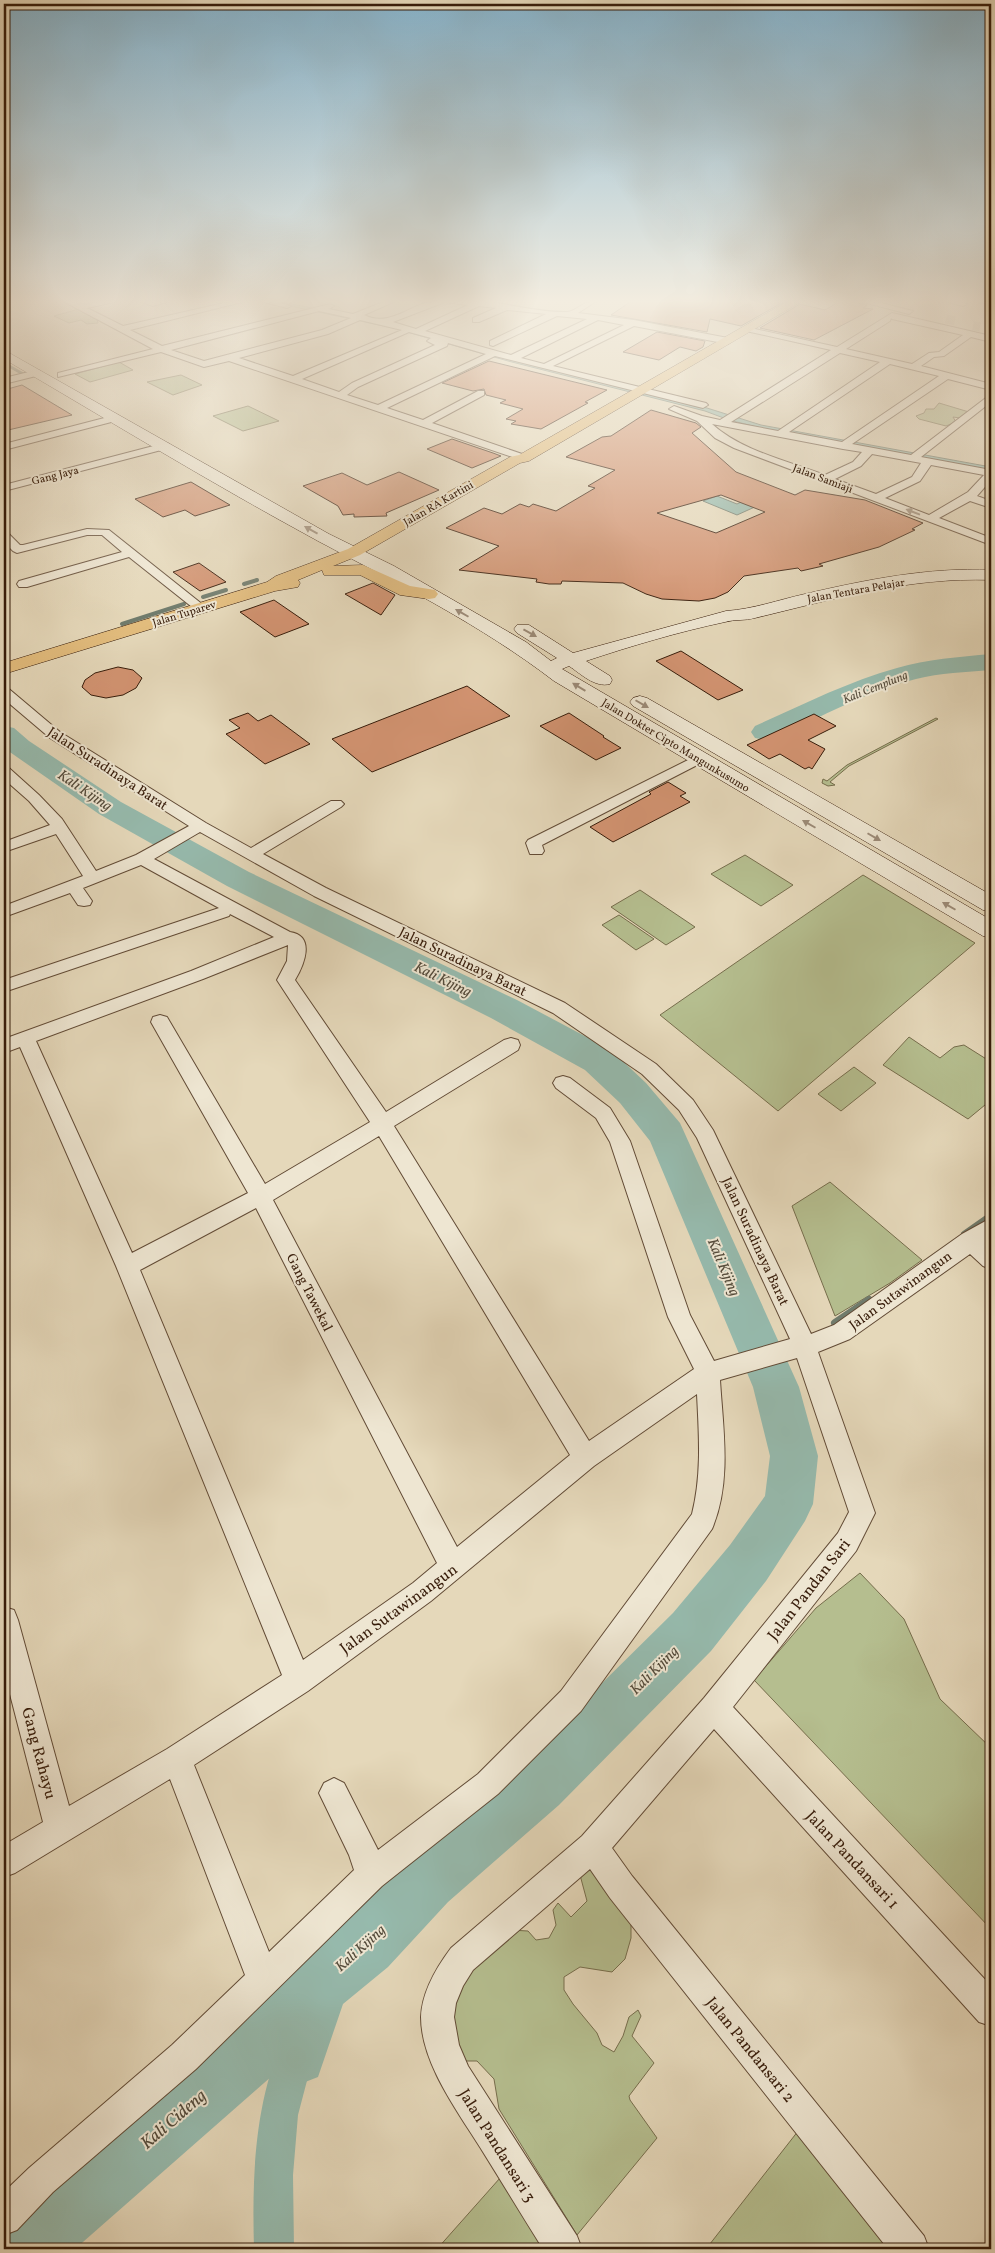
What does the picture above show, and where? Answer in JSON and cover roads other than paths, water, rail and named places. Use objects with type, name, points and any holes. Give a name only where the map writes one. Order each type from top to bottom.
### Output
[{"type":"main road","points":[[95,405],[323,537],[367,551]]},
{"type":"main road","points":[[115,405],[340,531],[367,551]]},
{"type":"main road","name":"Jalan RA Kartini","points":[[367,551],[525,463],[524,458],[618,405]]},
{"type":"main road","points":[[273,586],[282,580],[367,551]]},
{"type":"main road","name":"Jalan Tuparev","points":[[4,669],[273,586],[290,584],[330,571],[367,551]]},
{"type":"main road","name":"Jalan Dokter Cipto Mangunkusumo","points":[[367,551],[429,594],[520,646],[548,668],[698,759],[991,930]]},
{"type":"main road","name":"Jalan Dokter Cipto Mangunkusumo","points":[[367,551],[540,639],[600,679],[991,905]]},
{"type":"main road","name":"Jalan Tentara Pelajar","points":[[548,668],[570,659],[694,630],[806,599],[864,587],[962,574],[991,568]]},
{"type":"main road","points":[[330,571],[363,570],[406,591],[429,594]]},
{"type":"main road","name":"Jalan Tentara Pelajar","points":[[962,574],[991,576]]},
{"type":"main road","name":"Jalan Tentara Pelajar","points":[[600,679],[607,668],[620,657],[694,630]]},
{"type":"street","points":[[366,405],[524,458]]},
{"type":"street","points":[[378,409],[386,405]]},
{"type":"street","points":[[423,424],[458,405]]},
{"type":"street","name":"Jalan Samiaji","points":[[664,405],[700,419],[729,442],[991,542]]},
{"type":"street","points":[[729,420],[752,405]]},
{"type":"street","points":[[783,432],[823,405]]},
{"type":"street","points":[[846,444],[902,405]]},
{"type":"street","points":[[915,456],[981,405]]},
{"type":"street","points":[[4,446],[116,418]]},
{"type":"street","points":[[700,419],[729,420],[752,429],[783,432],[868,450],[915,456],[928,462],[991,473],[986,483],[969,497],[931,518]]},
{"type":"street","points":[[729,442],[752,429]]},
{"type":"street","name":"Gang Jaya","points":[[4,488],[165,446]]},
{"type":"street","points":[[826,479],[857,464],[868,450]]},
{"type":"street","points":[[877,498],[916,479],[928,462]]},
{"type":"street","points":[[4,500],[60,485]]},
{"type":"street","points":[[969,497],[991,505]]},
{"type":"street","points":[[4,535],[17,548],[87,532],[105,532],[130,554],[201,608]]},
{"type":"street","points":[[41,544],[62,564]]},
{"type":"street","points":[[23,584],[62,564],[130,554]]},
{"type":"street","name":"Jalan Suradinaya Barat","points":[[4,692],[55,735],[199,827],[320,892],[559,1008],[649,1069],[686,1105],[706,1135],[794,1347]]},
{"type":"street","points":[[536,851],[534,844],[538,841],[698,759]]},
{"type":"street","points":[[4,771],[11,786],[34,798],[60,827],[92,877]]},
{"type":"street","points":[[252,854],[336,804]]},
{"type":"street","points":[[4,847],[60,827]]},
{"type":"street","points":[[4,912],[147,857],[199,827]]},
{"type":"street","points":[[147,857],[225,905],[294,952]]},
{"type":"street","points":[[73,885],[84,901]]},
{"type":"street","points":[[4,986],[223,912]]},
{"type":"street","points":[[4,1046],[197,975],[294,952]]},
{"type":"street","points":[[294,952],[286,980],[382,1123],[585,1458]]},
{"type":"street","name":"Gang Tawekal","points":[[160,1022],[261,1197],[453,1567]]},
{"type":"street","points":[[26,1038],[127,1266],[298,1681]]},
{"type":"street","points":[[127,1266],[288,1182],[511,1045]]},
{"type":"street","points":[[4,2217],[41,2180],[184,2057],[371,1876],[488,1784],[572,1701],[614,1640],[695,1534],[703,1520],[710,1493],[713,1372],[679,1317],[620,1141],[604,1113],[563,1083]]},
{"type":"street","name":"Jalan Sutawinangun","points":[[4,1862],[177,1759],[298,1681],[422,1592],[585,1458],[713,1372],[842,1332],[991,1227]]},
{"type":"street","points":[[970,1240],[991,1260]]},
{"type":"street","name":"Jalan Pandan Sari","points":[[593,1846],[714,1708],[847,1542],[862,1513],[794,1347]]},
{"type":"street","name":"Gang Rahayu","points":[[4,1620],[60,1828]]},
{"type":"street","name":"Jalan Pandansari 1","points":[[714,1708],[991,2010]]},
{"type":"street","points":[[177,1759],[263,1979]]},
{"type":"street","points":[[334,1793],[363,1850],[371,1876]]},
{"type":"street","name":"Jalan Pandansari 3","points":[[564,2249],[456,2078],[445,2057],[439,2037],[438,2014],[440,1994],[450,1975],[462,1959],[593,1846]]},
{"type":"street","name":"Jalan Pandansari 2","points":[[593,1846],[621,1887],[911,2249]]},
{"type":"water","points":[[682,405],[695,405],[707,408],[761,425],[991,467],[991,470],[761,428],[729,420]]},
{"type":"water","points":[[717,496],[737,504],[743,501],[757,506],[737,515],[703,501]]},
{"type":"waterway","points":[[244,584],[257,580]]},
{"type":"waterway","points":[[203,597],[226,590]]},
{"type":"waterway","points":[[122,624],[184,604]]},
{"type":"waterway","name":"Kali Cemplung","points":[[765,732],[889,678],[928,669],[991,662]]},
{"type":"waterway","name":"Kali Kijing","points":[[4,734],[19,747],[110,808],[238,879],[504,1009],[598,1060],[633,1093],[666,1134],[776,1387],[794,1456],[788,1504],[748,1563],[692,1632],[539,1785],[427,1881],[366,1945],[319,1984],[250,2053],[23,2249]]},
{"type":"waterway","points":[[964,1234],[991,1215]]},
{"type":"waterway","points":[[835,1323],[869,1300]]},
{"type":"waterway","points":[[295,2054],[316,1991]]},
{"type":"waterway","points":[[274,2249],[273,2175],[279,2115],[295,2054]]},
{"type":"water label","name":"Kali Cideng","points":[[173,2119]]}]
